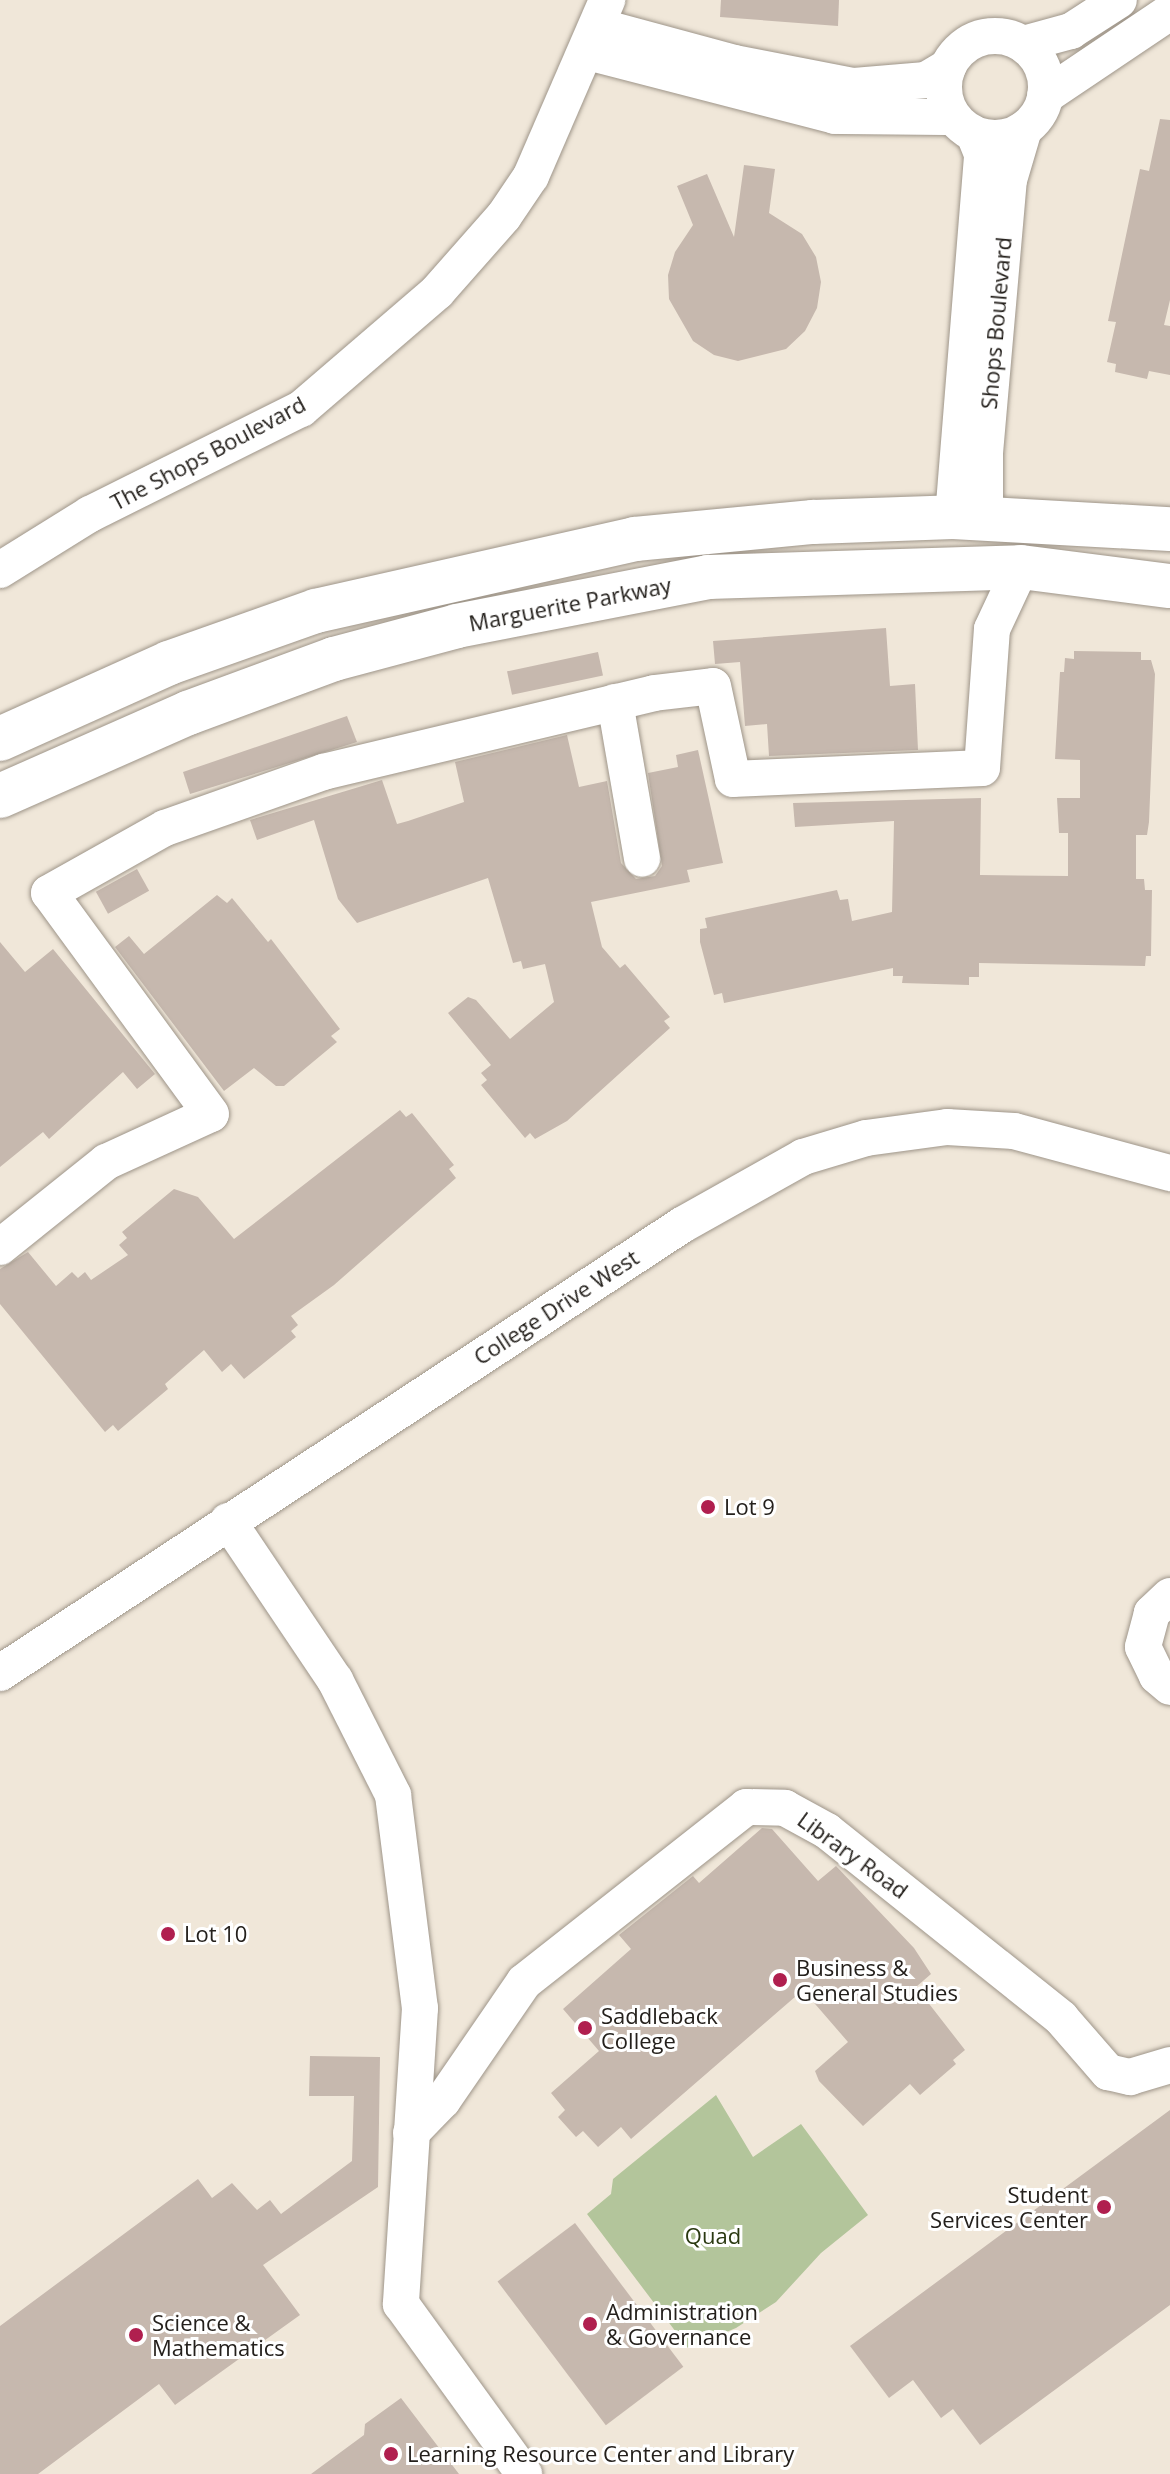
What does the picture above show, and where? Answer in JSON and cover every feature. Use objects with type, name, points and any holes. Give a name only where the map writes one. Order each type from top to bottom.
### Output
[{"type":"main road","points":[[0,739],[169,663],[316,611],[449,577],[635,539],[813,522],[969,518],[1170,529]]},
{"type":"main road","points":[[708,577],[750,552],[950,541],[969,518]]},
{"type":"main road","name":"Marguerite Parkway","points":[[0,796],[144,731],[334,659],[457,626],[708,577],[1021,567],[1170,586]]},
{"type":"street","points":[[597,26],[734,63],[854,86],[926,80],[948,67],[956,54],[983,37],[1023,44],[1071,31],[1119,0]]},
{"type":"street","name":"Shops Boulevard","points":[[969,518],[985,453],[1009,180],[1024,129],[1045,96],[1170,12]]},
{"type":"street","points":[[597,26],[835,116],[963,125],[999,138],[1024,129]]},
{"type":"street","name":"The Shops Boulevard","points":[[0,570],[90,514],[301,409],[437,292],[504,216],[549,141],[597,26]]},
{"type":"street","points":[[1023,44],[1038,60],[1045,96]]},
{"type":"street","name":"Shops Boulevard","points":[[948,67],[945,98],[982,154],[969,518]]},
{"type":"street","points":[[0,1247],[106,1162],[211,1114],[49,893],[165,828],[323,772],[615,702],[713,686],[733,779],[982,768],[992,629],[1021,567]]},
{"type":"street","points":[[615,702],[642,859]]},
{"type":"street","name":"College Drive West","points":[[0,1673],[682,1225],[803,1157],[866,1138],[947,1127],[1014,1131],[1170,1173]]},
{"type":"street","points":[[228,1521],[335,1680],[393,1795],[420,2008],[401,2304],[524,2474]]},
{"type":"street","points":[[1168,1587],[1144,1629],[1143,1647],[1152,1670],[1170,1687]]},
{"type":"street","name":"Library Road","points":[[411,2133],[443,2100],[524,1982],[746,1807],[785,1808],[827,1831],[1061,2018],[1108,2072],[1130,2077],[1170,2065]]},
{"type":"green space","name":"Quad","points":[[716,2095],[753,2157],[801,2124],[868,2215],[821,2253],[776,2302],[736,2328],[688,2348],[587,2214],[611,2194],[613,2179]]},
{"type":"building","points":[[721,0],[839,0],[838,26],[720,17]]},
{"type":"building","points":[[1160,119],[1170,120],[1170,300],[1164,325],[1170,326],[1170,375],[1149,371],[1147,379],[1115,372],[1116,364],[1107,362],[1116,322],[1108,321],[1140,169],[1149,171]]},
{"type":"building","points":[[744,165],[775,169],[769,213],[802,234],[816,257],[821,282],[817,308],[805,331],[786,349],[738,361],[714,355],[693,341],[669,299],[668,275],[675,252],[693,225],[677,186],[707,174],[734,237]]},
{"type":"building","points":[[886,628],[890,686],[915,684],[918,750],[769,756],[767,724],[745,726],[740,662],[715,664],[713,641]]},
{"type":"building","points":[[1074,651],[1141,652],[1141,660],[1151,660],[1155,674],[1149,822],[1147,835],[1136,835],[1136,879],[1144,879],[1145,890],[1152,890],[1151,956],[1146,956],[1145,966],[979,963],[979,977],[969,977],[969,985],[902,983],[903,976],[893,976],[893,968],[724,1003],[722,993],[714,995],[700,942],[700,929],[707,928],[705,918],[837,890],[840,900],[848,899],[852,921],[892,912],[894,821],[795,827],[793,803],[981,798],[980,875],[1068,876],[1068,833],[1059,833],[1057,798],[1080,798],[1080,760],[1055,759],[1060,672],[1064,672],[1065,658],[1074,659]]},
{"type":"building","points":[[598,652],[603,675],[512,695],[507,671]]},
{"type":"building","points":[[347,716],[357,742],[190,794],[183,772]]},
{"type":"building","points":[[567,735],[579,787],[607,781],[621,863],[636,879],[655,876],[662,866],[648,773],[678,767],[676,755],[698,750],[723,863],[687,870],[690,882],[591,902],[602,947],[620,968],[625,964],[670,1017],[664,1021],[670,1028],[567,1121],[535,1139],[530,1133],[525,1138],[481,1085],[487,1080],[481,1073],[491,1065],[448,1013],[468,997],[476,1000],[510,1039],[554,1002],[545,964],[523,969],[521,961],[513,963],[488,878],[357,923],[338,899],[314,820],[257,840],[250,820],[382,780],[397,824],[464,802],[455,762]]},
{"type":"building","points":[[137,869],[149,891],[108,914],[96,892]]},
{"type":"building","points":[[217,895],[227,903],[232,898],[268,942],[271,939],[340,1029],[331,1036],[337,1042],[284,1086],[276,1086],[254,1068],[224,1091],[115,947],[129,936],[144,954]]},
{"type":"building","points":[[0,942],[25,972],[53,949],[155,1074],[137,1089],[123,1072],[49,1139],[43,1132],[0,1167]]},
{"type":"building","points":[[400,1110],[406,1117],[412,1113],[454,1165],[449,1169],[456,1178],[334,1285],[291,1316],[298,1325],[291,1331],[296,1337],[244,1379],[231,1364],[222,1372],[204,1350],[165,1384],[168,1389],[118,1431],[113,1425],[105,1432],[0,1304],[0,1269],[28,1252],[56,1286],[72,1272],[78,1278],[85,1272],[91,1280],[128,1255],[119,1245],[127,1238],[122,1232],[174,1189],[198,1197],[234,1239]]},
{"type":"building","name":"Business & General Studies","points":[[762,1828],[772,1829],[818,1881],[836,1866],[914,1948],[931,1974],[916,1987],[965,2050],[953,2060],[956,2064],[920,2095],[910,2084],[863,2126],[819,2081],[815,2071],[848,2042],[803,1990],[631,2139],[621,2127],[598,2147],[583,2131],[576,2137],[558,2117],[565,2110],[551,2093],[599,2051],[563,2009],[631,1949],[619,1935],[693,1876],[699,1883]]},
{"type":"building","name":"Science & Mathematics","points":[[310,2056],[380,2057],[378,2187],[263,2265],[300,2315],[175,2405],[159,2384],[38,2474],[0,2474],[0,2326],[198,2179],[212,2198],[232,2183],[257,2210],[270,2200],[281,2214],[352,2161],[354,2096],[309,2096]]},
{"type":"building","name":"Student Services Center","points":[[1170,2110],[1170,2305],[980,2445],[953,2409],[941,2418],[913,2380],[889,2398],[850,2346]]},
{"type":"building","name":"Administration & Governance","points":[[575,2223],[683,2367],[606,2425],[498,2281]]},
{"type":"building","name":"Learning Resource Center and Library","points":[[401,2398],[459,2474],[311,2474],[364,2435],[365,2424]]},
{"type":"place","name":"Lot 9","points":[[708,1507]]},
{"type":"place","name":"Lot 10","points":[[168,1934]]},
{"type":"place","name":"Business & General Studies","points":[[780,1980]]},
{"type":"place","name":"Saddleback College","points":[[585,2028]]},
{"type":"place","name":"Student Services Center","points":[[1104,2207]]},
{"type":"place","name":"Administration & Governance","points":[[590,2324]]},
{"type":"place","name":"Science & Mathematics","points":[[136,2335]]},
{"type":"place","name":"Learning Resource Center and Library","points":[[391,2454]]}]
